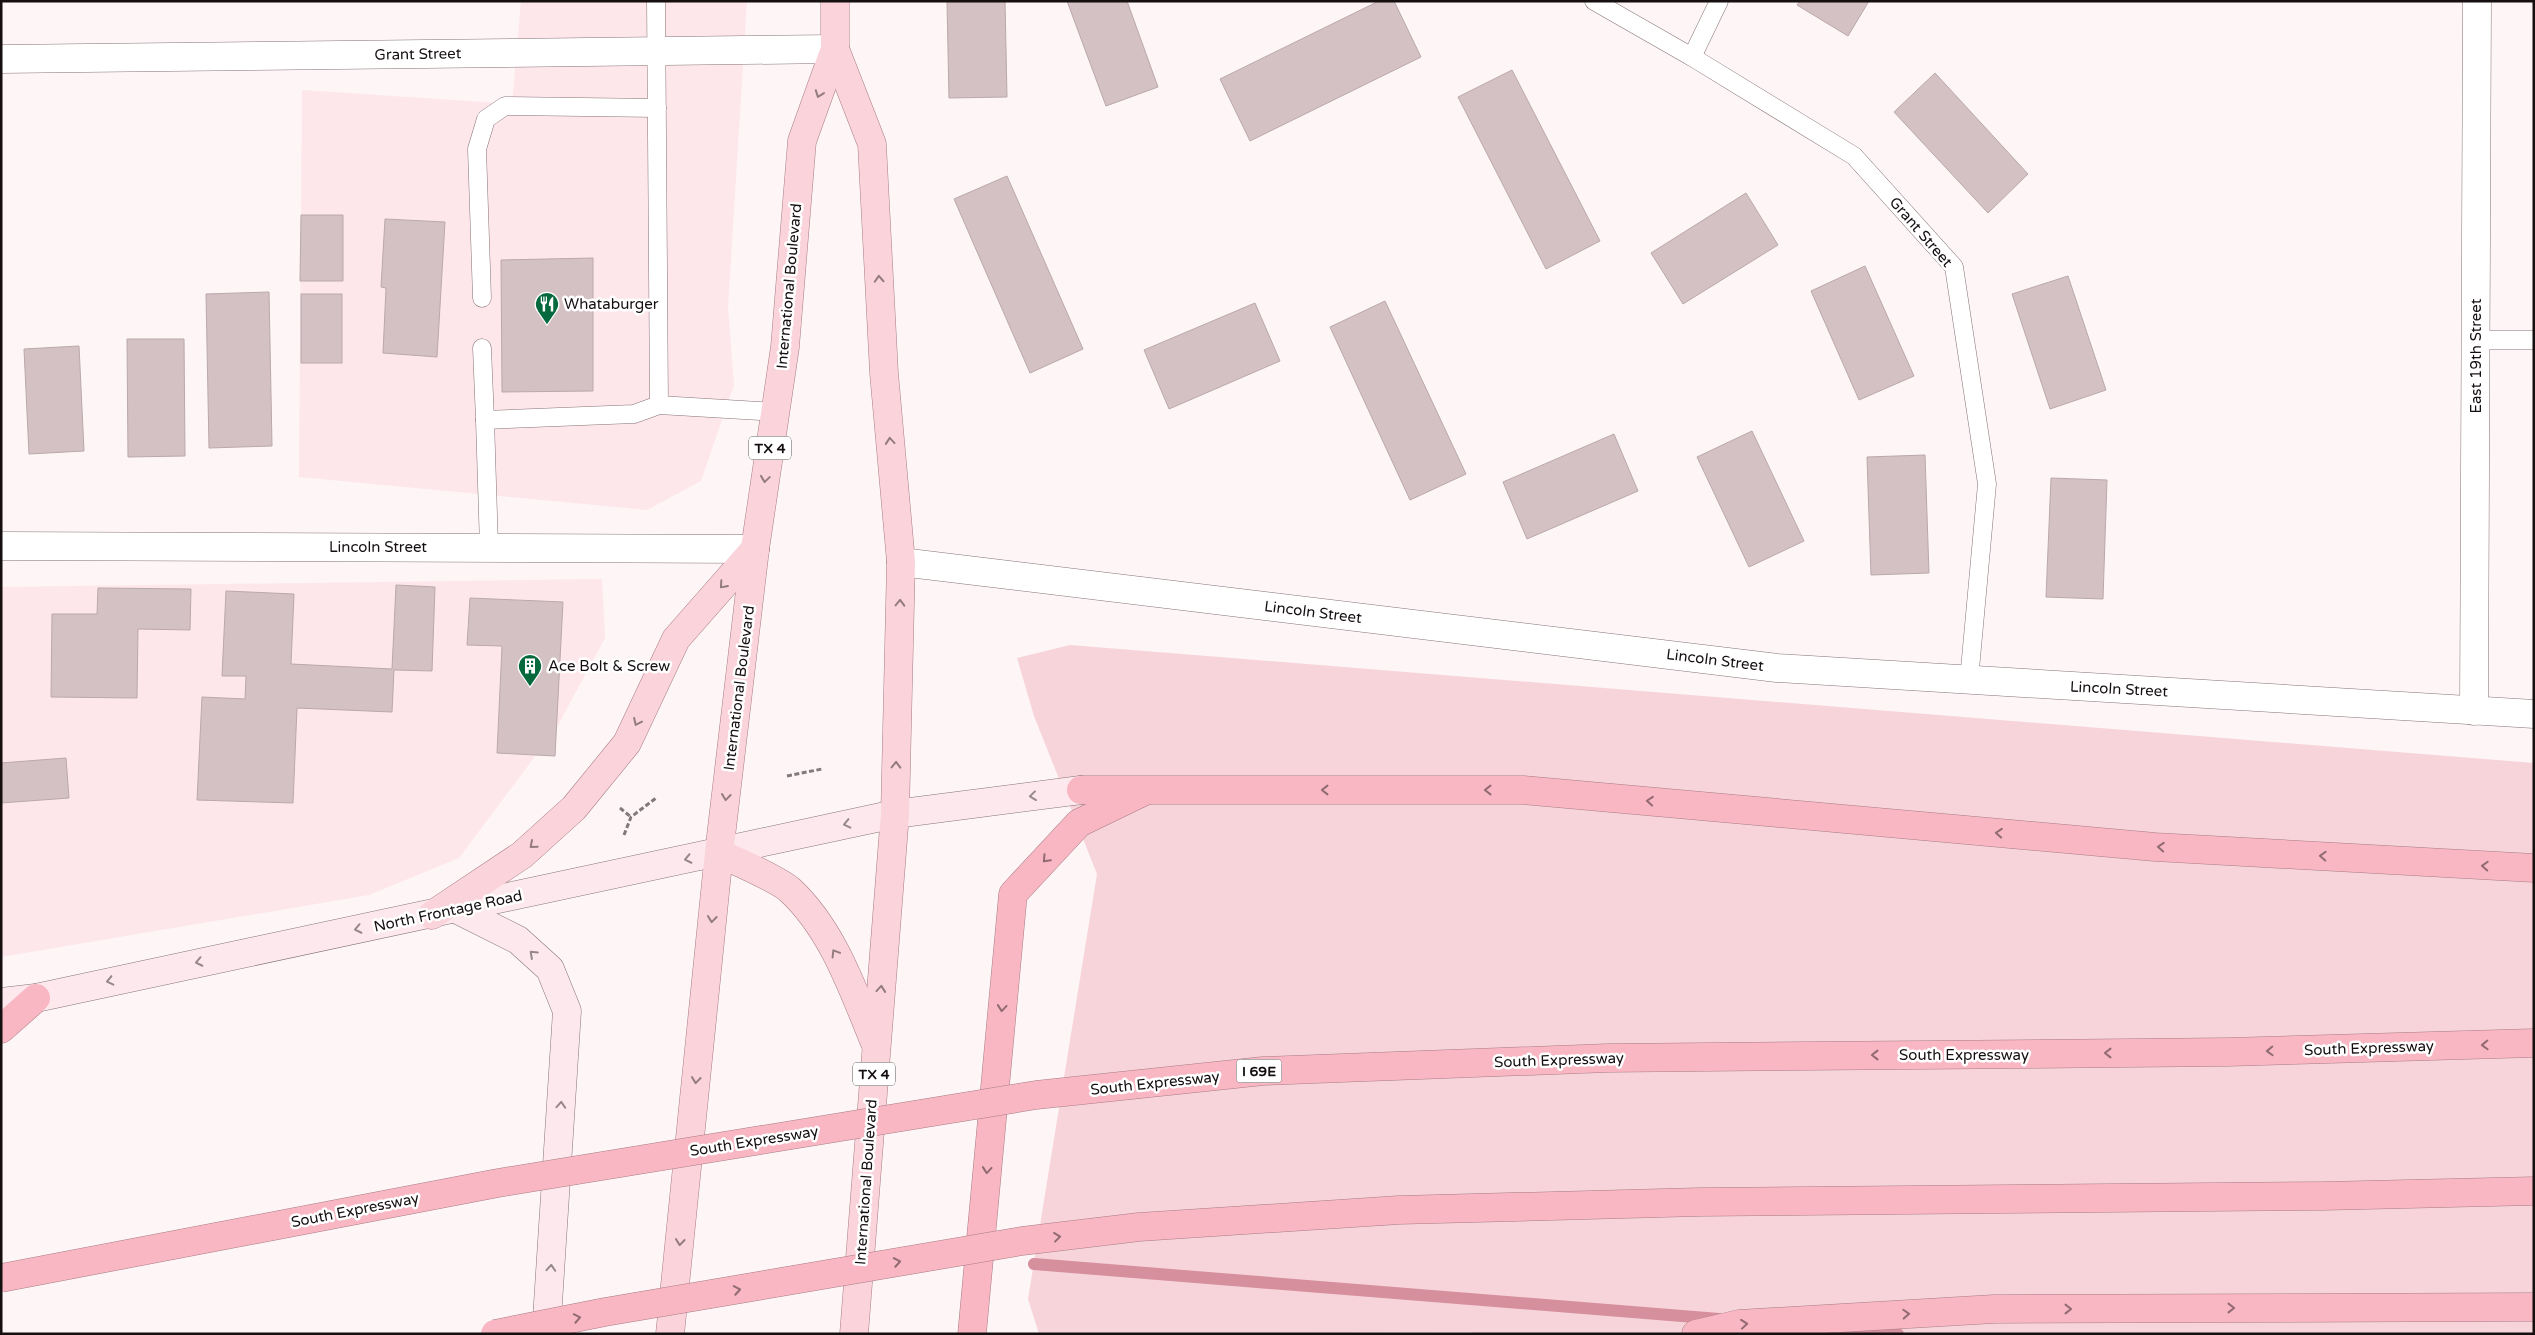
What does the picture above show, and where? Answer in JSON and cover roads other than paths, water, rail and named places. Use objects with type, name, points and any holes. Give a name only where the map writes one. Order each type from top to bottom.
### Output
[{"type":"highway","points":[[1081,790],[1523,790],[2155,846],[2534,868]]},
{"type":"highway","points":[[972,1334],[1013,894],[1079,823],[1149,790]]},
{"type":"highway","points":[[1,1029],[36,998]]},
{"type":"highway","name":"South Expressway","points":[[1,1278],[508,1181],[1036,1095],[1263,1071],[1608,1058],[2228,1052],[2534,1043]]},
{"type":"highway","points":[[494,1334],[605,1312],[1022,1241],[1139,1227],[1398,1210],[1681,1202],[2324,1196],[2534,1191]]},
{"type":"highway","points":[[1696,1334],[1739,1324],[1994,1309],[2534,1307]]},
{"type":"main road","name":"International Boulevard","points":[[670,1334],[719,853],[755,549],[785,347],[802,141],[835,49],[835,1]]},
{"type":"main road","name":"International Boulevard","points":[[835,49],[872,144],[884,373],[901,562],[895,814],[854,1334]]},
{"type":"main road","points":[[444,912],[522,854],[574,808],[627,743],[676,640],[755,549]]},
{"type":"main road","name":"North Frontage Road","points":[[1,1002],[36,998],[895,814],[1081,790]]},
{"type":"main road","points":[[719,853],[789,889],[816,921],[840,960],[876,1046]]},
{"type":"main road","points":[[444,912],[518,940],[550,969],[567,1011],[546,1334]]},
{"type":"street","name":"East 19th Street","points":[[2474,711],[2477,1]]},
{"type":"street","name":"Grant Street","points":[[1,59],[835,49]]},
{"type":"street","name":"Lincoln Street","points":[[1,546],[755,549]]},
{"type":"street","name":"Lincoln Street","points":[[901,562],[1777,668],[2534,714]]},
{"type":"lane","points":[[656,1],[659,405]]},
{"type":"lane","name":"Grant Street","points":[[1594,1],[1692,57],[1854,156],[1954,268],[1987,484],[1969,680]]},
{"type":"lane","points":[[1692,57],[1719,1]]},
{"type":"lane","points":[[482,298],[477,149],[486,119],[505,106],[657,108]]},
{"type":"lane","points":[[2476,340],[2534,340]]},
{"type":"lane","points":[[482,348],[489,547]]},
{"type":"lane","points":[[485,420],[634,414],[659,405],[775,412]]},
{"type":"waterway","points":[[1034,1264],[1719,1319]]},
{"type":"waterway","points":[[1844,1329],[1898,1334]]},
{"type":"place","name":"Whataburger","points":[[547,325]]},
{"type":"place","name":"Ace Bolt & Screw","points":[[530,687]]}]
